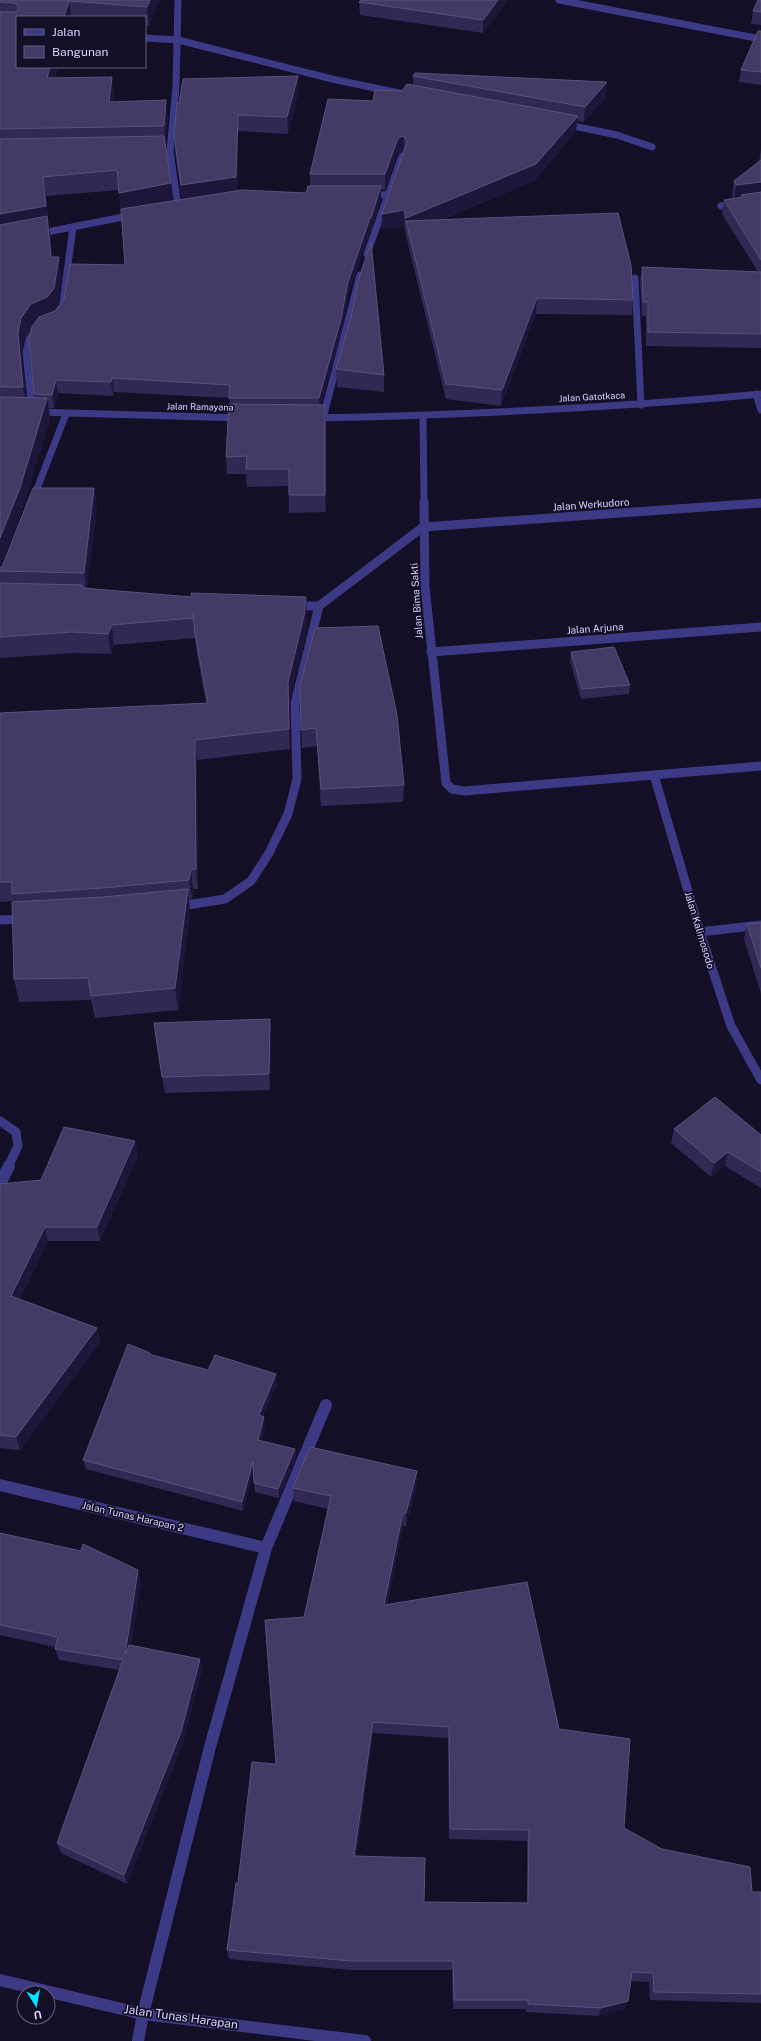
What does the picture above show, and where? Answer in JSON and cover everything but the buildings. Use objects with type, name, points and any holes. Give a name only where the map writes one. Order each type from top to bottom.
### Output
[{"type":"street","points":[[178,0],[176,86],[167,151],[174,207],[186,206]]},
{"type":"street","points":[[559,0],[761,39]]},
{"type":"street","points":[[146,38],[178,40],[332,79],[408,95]]},
{"type":"street","points":[[557,123],[617,135],[652,147]]},
{"type":"street","points":[[323,418],[346,334],[353,297],[402,156]]},
{"type":"street","points":[[360,194],[388,195]]},
{"type":"street","points":[[721,206],[761,200]]},
{"type":"street","points":[[29,235],[140,214]]},
{"type":"street","name":"Jalan Ramayana","points":[[73,227],[62,310],[49,323],[38,328],[29,339],[26,353],[28,412],[254,418]]},
{"type":"street","points":[[635,278],[641,405]]},
{"type":"street","points":[[758,394],[761,410]]},
{"type":"street","name":"Jalan Gatotkaca","points":[[423,416],[641,405],[758,394]]},
{"type":"street","points":[[29,510],[66,414]]},
{"type":"street","points":[[300,418],[423,416]]},
{"type":"street","name":"Jalan Bima Sakti","points":[[423,416],[423,527],[425,587],[446,783],[452,789],[464,791],[654,775]]},
{"type":"street","name":"Jalan Werkudoro","points":[[423,527],[761,503]]},
{"type":"street","points":[[287,606],[319,606],[423,527]]},
{"type":"street","points":[[166,908],[225,899],[251,881],[270,853],[288,814],[297,779],[296,703],[319,606]]},
{"type":"street","name":"Jalan Arjuna","points":[[431,652],[761,627]]},
{"type":"street","points":[[654,775],[761,766]]},
{"type":"street","name":"Jalan Kalimosodo","points":[[654,775],[700,932],[731,1026],[761,1080]]},
{"type":"street","points":[[0,920],[38,918]]},
{"type":"street","points":[[700,932],[761,925]]},
{"type":"street","points":[[0,1121],[16,1132],[18,1146],[1,1182]]},
{"type":"street","points":[[138,2041],[143,2014],[210,1747],[266,1548],[326,1405]]},
{"type":"street","name":"Jalan Tunas Harapan 2","points":[[0,1485],[266,1548]]},
{"type":"street","name":"Jalan Tunas Harapan","points":[[0,1980],[143,2014],[365,2041]]}]
